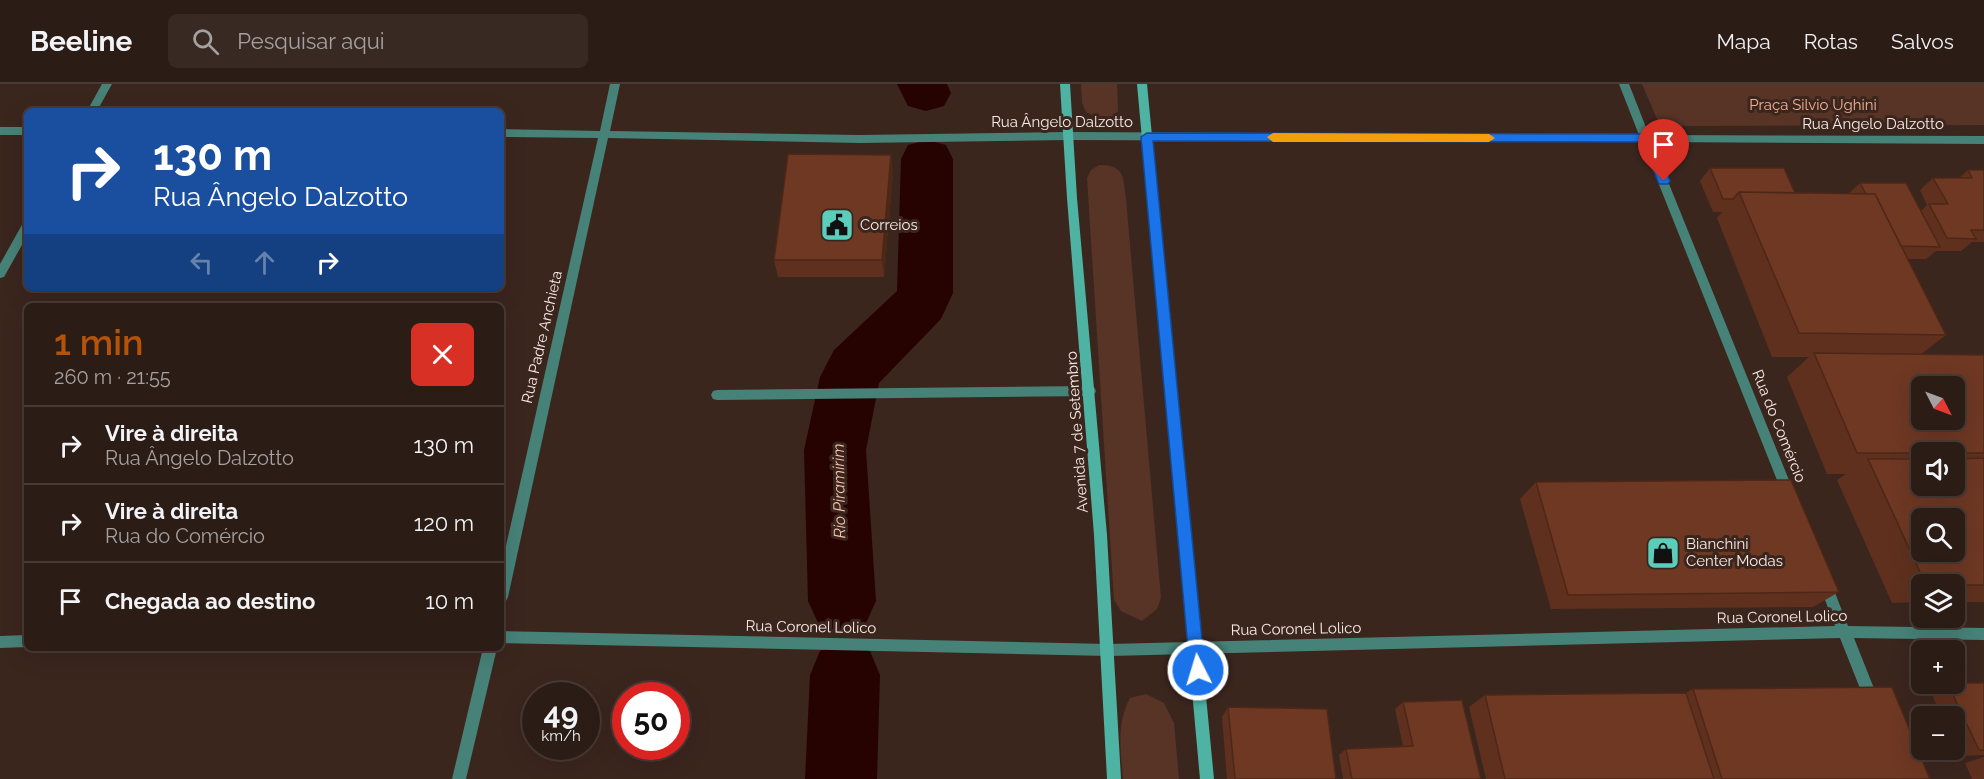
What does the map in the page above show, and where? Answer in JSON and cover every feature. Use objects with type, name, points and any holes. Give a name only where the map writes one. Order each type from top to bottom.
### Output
[{"type":"main road","name":"Avenida 7 de Setembro","points":[[1065,84],[1067,136],[1090,391],[1108,650],[1114,779]]},
{"type":"main road","points":[[1142,84],[1207,779]]},
{"type":"street","points":[[94,108],[108,84]]},
{"type":"street","name":"Rua Padre Anchieta","points":[[504,583],[615,84]]},
{"type":"street","name":"Rua do Comércio","points":[[1624,84],[1796,511]]},
{"type":"street","points":[[0,131],[24,131]]},
{"type":"street","name":"Rua Ângelo Dalzotto","points":[[504,133],[860,139],[1067,136],[1984,140]]},
{"type":"street","points":[[0,274],[24,231]]},
{"type":"street","points":[[717,395],[1090,391]]},
{"type":"street","points":[[1822,577],[1878,716]]},
{"type":"street","name":"Rua Coronel Lolico","points":[[504,637],[1108,650],[1844,632],[1984,634]]},
{"type":"street","points":[[0,642],[24,641]]},
{"type":"street","points":[[459,779],[489,651]]},
{"type":"green space","points":[[1081,84],[1117,84],[1118,111],[1110,119],[1098,118],[1086,112],[1082,103]]},
{"type":"green space","name":"Praça Silvio Ughini","points":[[1642,84],[1984,84],[1984,125],[1660,126]]},
{"type":"green space","points":[[1099,165],[1114,167],[1118,170],[1123,179],[1126,199],[1161,598],[1157,609],[1142,621],[1121,611],[1114,600],[1087,178],[1091,170]]},
{"type":"green space","points":[[1146,694],[1164,703],[1174,723],[1179,779],[1123,779],[1120,737],[1123,718],[1130,698]]},
{"type":"building","name":"Correios","points":[[788,154],[891,155],[882,260],[774,260]]},
{"type":"building","points":[[1710,168],[1784,168],[1795,193],[1739,192],[1733,199],[1723,199]]},
{"type":"building","points":[[1968,170],[1984,170],[1984,230],[1971,230],[1976,239],[1947,238],[1929,204],[1948,204],[1933,178],[1972,178]]},
{"type":"building","points":[[1860,183],[1906,183],[1940,247],[1901,246],[1875,194],[1866,194]]},
{"type":"building","points":[[1739,192],[1875,194],[1946,335],[1799,333]]},
{"type":"building","points":[[1814,353],[1984,355],[1984,453],[1965,453],[1965,442],[1911,442],[1911,453],[1857,453]]},
{"type":"building","points":[[1984,458],[1984,585],[1965,585],[1965,574],[1921,574],[1915,562],[1965,562],[1965,508],[1911,508],[1911,552],[1868,459],[1911,459],[1911,496],[1965,496],[1965,459]]},
{"type":"building","name":"Bianchini Center Modas","points":[[1791,480],[1839,592],[1568,595],[1536,482]]},
{"type":"building","points":[[1965,683],[1984,683],[1984,750],[1979,750],[1965,720],[1965,706],[1958,706],[1953,694],[1965,694]]},
{"type":"building","points":[[1892,687],[1911,733],[1911,760],[1922,760],[1930,779],[1722,779],[1693,689]]},
{"type":"building","points":[[1686,693],[1714,779],[1505,779],[1485,695]]},
{"type":"building","points":[[1462,700],[1481,779],[1352,779],[1346,749],[1413,746],[1403,702]]},
{"type":"building","points":[[1228,707],[1327,709],[1336,779],[1235,779]]},
{"type":"waterway","name":"Rio Piramirim","points":[[922,84],[926,93]]},
{"type":"waterway","name":"Rio Piramirim","points":[[842,601],[835,450],[850,377],[855,368],[921,303],[925,293],[927,159]]},
{"type":"waterway","name":"Rio Piramirim","points":[[841,779],[845,675]]},
{"type":"slow traffic","points":[[1273,137],[1489,138]]},
{"type":"place","name":"Correios","points":[[837,225]]},
{"type":"place","name":"Bianchini Center Modas","points":[[1663,553]]},
{"type":"route","points":[[1198,670],[1147,137],[1647,138],[1664,181]]}]
